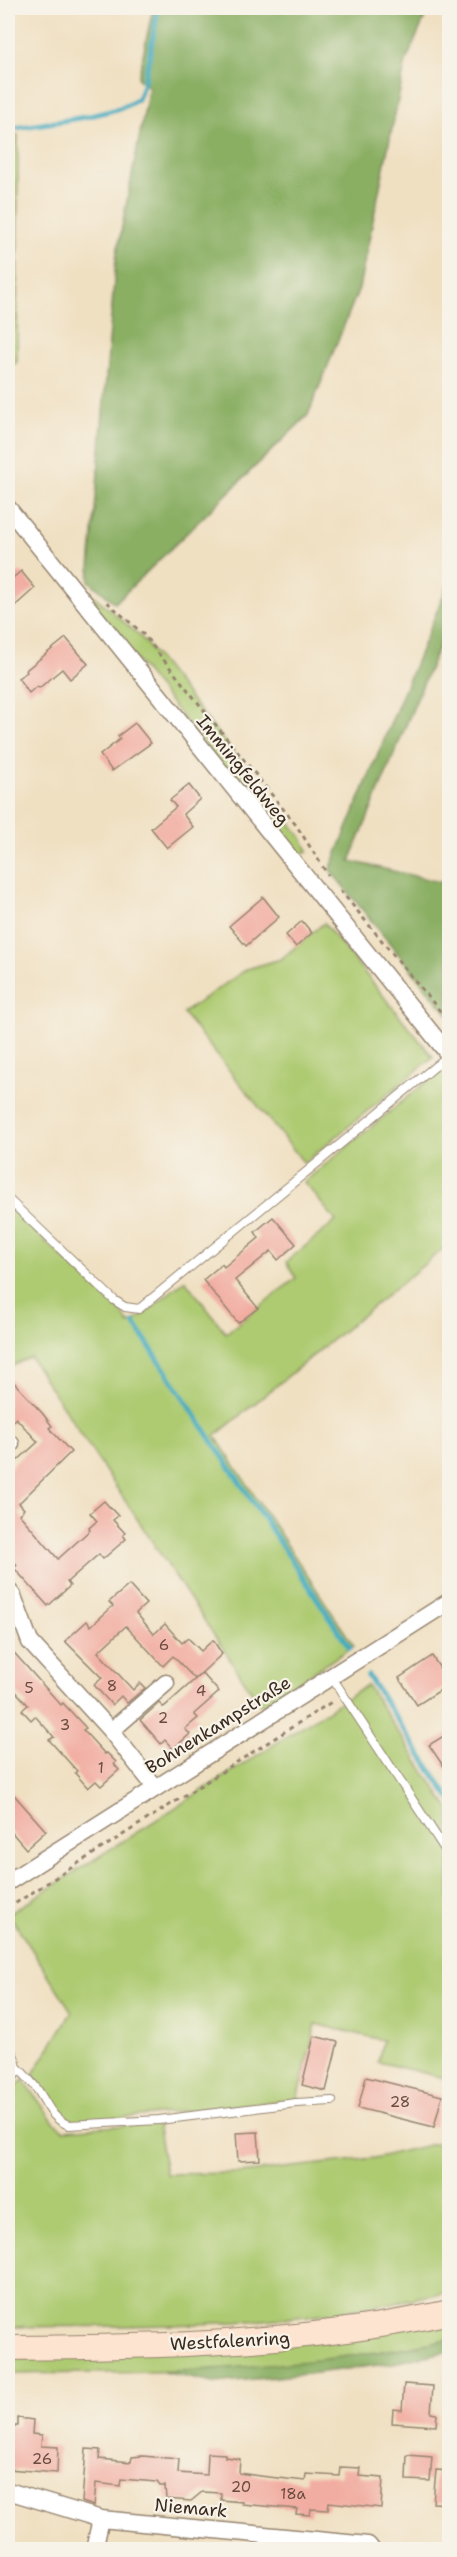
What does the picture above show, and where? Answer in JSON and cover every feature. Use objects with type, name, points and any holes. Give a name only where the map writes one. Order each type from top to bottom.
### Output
[{"type":"street","name":"Immingfeldweg","points":[[8,508],[449,1055]]},
{"type":"street","points":[[8,1590],[13,1596],[30,1642],[111,1731],[155,1787]]},
{"type":"street","name":"Bohnenkampstraße","points":[[10,1875],[155,1787],[450,1600]]},
{"type":"street","points":[[111,1731],[166,1683]]},
{"type":"street","name":"Westfalenring","points":[[8,2348],[271,2339],[366,2329],[450,2312]]},
{"type":"street","name":"Niemark","points":[[8,2491],[101,2519],[369,2545],[372,2550]]},
{"type":"street","points":[[94,2550],[101,2519]]},
{"type":"lane","points":[[8,1199],[114,1300],[125,1307],[138,1309],[449,1055]]},
{"type":"lane","points":[[331,1676],[450,1857]]},
{"type":"lane","points":[[8,2045],[16,2066],[15,2075],[8,2082]]},
{"type":"lane","points":[[16,2066],[36,2087],[53,2115],[61,2122],[79,2126],[159,2120],[296,2103],[332,2101]]},
{"type":"path","points":[[101,597],[143,634],[296,825],[327,874],[450,1023]]},
{"type":"path","points":[[8,1908],[344,1695]]},
{"type":"green space","points":[[153,8],[429,8],[406,61],[359,288],[308,415],[115,603],[89,581],[116,258],[149,87],[138,79]]},
{"type":"green space","points":[[18,135],[17,362],[8,369],[8,137]]},
{"type":"green space","points":[[449,582],[449,621],[350,861],[449,884],[449,1016],[330,870]]},
{"type":"green space","points":[[85,588],[140,636],[302,838],[308,851],[301,855],[293,853],[79,590]]},
{"type":"green space","points":[[324,923],[433,1057],[304,1163],[183,1013],[247,969],[281,959]]},
{"type":"green space","points":[[442,1069],[449,1078],[449,1244],[215,1436],[354,1646],[261,1706],[30,1357],[8,1368],[8,1206],[121,1312],[129,1324],[185,1280],[226,1333],[296,1278],[286,1262],[336,1221],[304,1182]]},
{"type":"green space","points":[[367,1685],[449,1809],[449,2079],[378,2062],[383,2040],[316,2024],[297,2099],[75,2123],[68,2119],[51,2102],[33,2074],[72,2012],[9,1914]]},
{"type":"green space","points":[[24,2080],[53,2121],[63,2130],[157,2123],[166,2174],[240,2173],[374,2158],[442,2142],[449,2113],[449,2291],[348,2310],[252,2321],[148,2326],[8,2327],[8,2091]]},
{"type":"green space","points":[[449,2320],[449,2339],[379,2353],[307,2363],[196,2370],[8,2374],[8,2355]]},
{"type":"green space","points":[[449,2339],[449,2351],[393,2363],[316,2373],[214,2383],[163,2372],[307,2361],[378,2352]]},
{"type":"building","points":[[21,571],[35,588],[8,612],[8,582]]},
{"type":"building","points":[[66,638],[88,664],[70,679],[62,669],[39,688],[37,686],[29,693],[18,678]]},
{"type":"building","points":[[135,723],[151,743],[112,771],[100,755],[120,739],[118,736]]},
{"type":"building","points":[[189,785],[200,799],[183,814],[193,827],[167,848],[151,828],[176,807],[170,800]]},
{"type":"building","points":[[263,897],[279,917],[246,946],[229,926]]},
{"type":"building","points":[[302,921],[312,933],[296,947],[286,935]]},
{"type":"building","points":[[273,1217],[296,1244],[278,1260],[271,1251],[235,1280],[258,1308],[238,1323],[203,1280],[222,1264],[224,1267],[259,1238],[255,1232]]},
{"type":"building","points":[[8,1376],[43,1414],[52,1426],[49,1428],[71,1452],[19,1503],[24,1509],[19,1514],[58,1559],[90,1530],[89,1528],[97,1521],[90,1513],[104,1501],[118,1516],[113,1520],[125,1533],[123,1535],[126,1539],[103,1559],[99,1554],[67,1582],[70,1586],[48,1606],[14,1568],[17,1565],[8,1554],[8,1469],[38,1442],[16,1418],[8,1426]]},
{"type":"building","points":[[129,1585],[146,1604],[136,1613],[154,1634],[165,1624],[182,1643],[188,1638],[201,1651],[213,1640],[222,1654],[195,1679],[173,1656],[163,1666],[126,1626],[98,1652],[133,1690],[140,1683],[145,1688],[127,1703],[121,1696],[112,1705],[94,1685],[102,1678],[65,1641],[87,1621],[91,1626],[113,1606],[109,1602]]},
{"type":"building","points":[[8,1646],[61,1705],[63,1703],[86,1728],[83,1730],[105,1754],[107,1753],[116,1762],[114,1764],[119,1770],[101,1786],[96,1781],[88,1788],[75,1773],[77,1771],[49,1740],[54,1737],[35,1716],[31,1720],[22,1710],[28,1705],[8,1683]]},
{"type":"building","points":[[432,1656],[450,1684],[417,1705],[399,1678]]},
{"type":"building","points":[[202,1673],[219,1692],[194,1714],[198,1718],[185,1729],[190,1734],[173,1749],[165,1740],[161,1744],[140,1720],[159,1703],[165,1706]]},
{"type":"building","points":[[450,1732],[450,1776],[429,1745]]},
{"type":"building","points":[[8,1788],[46,1831],[26,1849],[8,1828]]},
{"type":"building","points":[[314,2036],[338,2042],[326,2091],[302,2085]]},
{"type":"building","points":[[366,2077],[442,2096],[434,2127],[358,2108]]},
{"type":"building","points":[[258,2132],[260,2160],[238,2161],[236,2133]]},
{"type":"building","points":[[404,2384],[433,2386],[431,2413],[437,2414],[436,2426],[392,2423],[393,2409],[402,2410]]},
{"type":"building","points":[[18,2418],[33,2420],[32,2434],[42,2435],[41,2446],[58,2447],[57,2473],[8,2469],[8,2426],[18,2426]]},
{"type":"building","points":[[86,2449],[100,2450],[99,2459],[131,2462],[132,2457],[142,2456],[179,2459],[178,2473],[207,2475],[208,2453],[225,2454],[225,2457],[240,2459],[239,2473],[305,2481],[306,2474],[340,2476],[341,2467],[360,2468],[359,2476],[383,2478],[381,2508],[329,2502],[328,2510],[311,2509],[310,2515],[296,2514],[297,2509],[221,2500],[221,2493],[202,2492],[191,2501],[166,2499],[165,2486],[160,2486],[157,2482],[121,2479],[120,2486],[96,2483],[94,2506],[82,2502]]},
{"type":"building","points":[[407,2455],[432,2457],[430,2481],[406,2480]]},
{"type":"building","points":[[436,2470],[450,2471],[450,2504],[433,2503]]},
{"type":"waterway","points":[[8,129],[97,114],[130,104],[138,98],[147,69],[158,8]]},
{"type":"waterway","points":[[134,1323],[350,1648]]},
{"type":"waterway","points":[[368,1676],[450,1799]]}]
